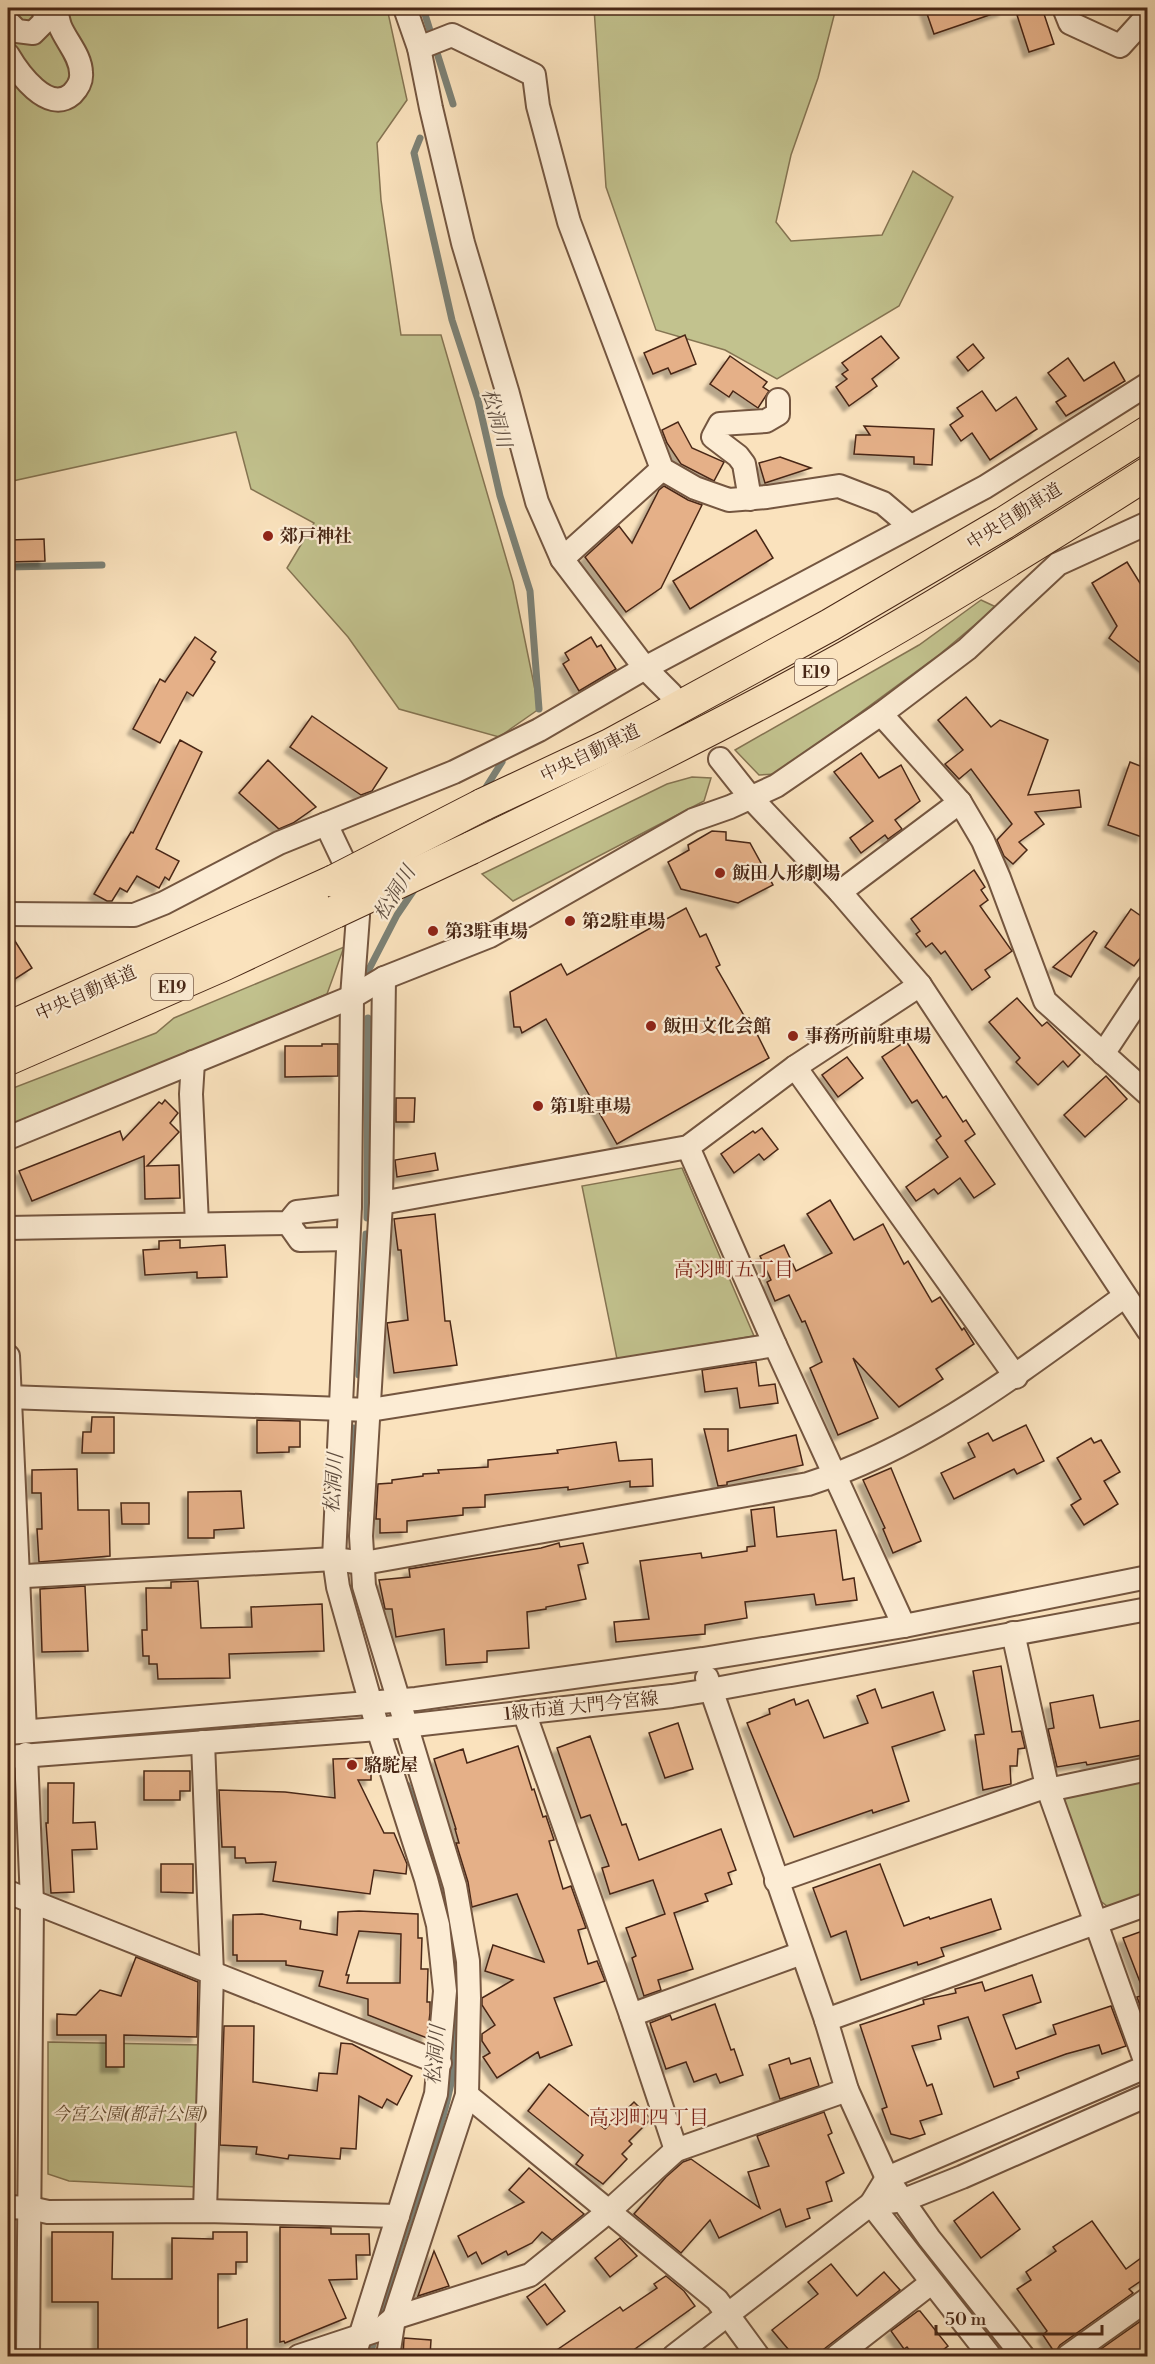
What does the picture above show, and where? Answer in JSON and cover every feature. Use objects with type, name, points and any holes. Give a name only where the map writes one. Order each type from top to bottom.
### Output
[{"type":"highway","name":"中央自動車道","points":[[8,1028],[334,881],[482,805],[610,745],[830,625],[1004,523],[1148,432]]},
{"type":"highway","name":"中央自動車道","points":[[8,1059],[225,964],[625,774],[846,657],[1023,553],[1148,473]]},
{"type":"street","points":[[8,22],[17,31],[33,33],[45,21],[44,8]]},
{"type":"street","points":[[8,55],[18,72],[38,93],[53,98],[68,97],[77,89],[81,73],[79,65],[55,8]]},
{"type":"street","points":[[405,8],[420,47],[431,108],[463,243],[537,502],[562,559],[645,668],[671,694]]},
{"type":"street","points":[[1064,8],[1070,24],[1120,46],[1148,15]]},
{"type":"street","points":[[420,47],[452,35],[534,75],[538,106],[569,222],[662,469],[704,491],[729,500],[839,486],[883,503],[910,526]]},
{"type":"street","points":[[8,914],[134,915],[164,903],[279,843],[465,767],[539,730],[645,668],[985,487],[1148,384]]},
{"type":"street","points":[[750,499],[744,465],[738,456],[714,437],[714,432],[720,424],[766,421],[778,414],[778,400]]},
{"type":"street","points":[[562,559],[662,469]]},
{"type":"street","points":[[8,1138],[352,997],[384,978],[490,936],[693,820],[776,786],[881,714],[967,649],[1058,564],[1148,523]]},
{"type":"street","points":[[881,714],[960,802],[983,842],[1045,1000],[1148,1094]]},
{"type":"street","points":[[720,759],[751,798],[840,892],[920,985],[1148,1330]]},
{"type":"street","points":[[840,892],[960,802]]},
{"type":"street","points":[[326,824],[355,885],[358,916],[352,997],[349,1224],[334,1559],[338,1587],[378,1729],[426,1879],[438,1925],[452,2078],[436,2094],[398,2216],[371,2334]]},
{"type":"street","points":[[371,2334],[452,2078],[468,1960],[455,1886],[364,1586],[362,1536],[381,1203],[384,978]]},
{"type":"street","points":[[381,1203],[688,1147],[795,1068],[920,985]]},
{"type":"street","points":[[1103,1054],[1148,986]]},
{"type":"street","points":[[193,1062],[197,1224]]},
{"type":"street","points":[[795,1068],[1016,1377]]},
{"type":"street","points":[[688,1147],[775,1345],[904,1626]]},
{"type":"street","points":[[8,1228],[288,1222],[297,1212],[349,1224],[380,1226]]},
{"type":"street","points":[[288,1222],[300,1239],[349,1224]]},
{"type":"street","points":[[13,1577],[334,1559],[364,1563],[808,1484],[835,1476],[940,1425],[1016,1377],[1125,1296]]},
{"type":"street","points":[[8,1397],[370,1410],[775,1345]]},
{"type":"street","points":[[8,1356],[16,1732],[416,1699],[703,1659],[904,1626],[1148,1577]]},
{"type":"street","name":"1級市道 大門今宮線","points":[[17,1756],[378,1729],[710,1690],[1148,1609]]},
{"type":"street","points":[[674,2356],[871,2204],[887,2178],[1147,2066],[1048,1788],[1013,1633]]},
{"type":"street","points":[[703,1659],[710,1690],[826,2020],[847,2090],[887,2178],[929,2238],[1023,2356]]},
{"type":"street","points":[[524,1712],[676,2150]]},
{"type":"street","points":[[203,1742],[212,1974],[205,2211]]},
{"type":"street","points":[[17,1756],[32,1902],[19,2208],[28,2356]]},
{"type":"street","points":[[776,1881],[1048,1788],[1148,1769]]},
{"type":"street","points":[[8,1892],[212,1974],[452,2078],[717,2300],[758,2356]]},
{"type":"street","points":[[826,2020],[1148,1904]]},
{"type":"street","points":[[631,2015],[802,1953]]},
{"type":"street","points":[[299,2356],[371,2334],[530,2275],[609,2211],[676,2150],[847,2090]]},
{"type":"street","points":[[871,2204],[904,2200],[962,2177],[1148,2094]]},
{"type":"street","points":[[871,2204],[990,2356]]},
{"type":"street","points":[[19,2208],[48,2212],[205,2211],[398,2216]]},
{"type":"street","points":[[837,2356],[931,2283]]},
{"type":"street","points":[[1068,2356],[1148,2299]]},
{"type":"street","points":[[371,2334],[388,2356]]},
{"type":"green space","points":[[8,8],[387,8],[407,100],[377,143],[381,200],[401,335],[441,335],[513,582],[539,709],[499,737],[399,709],[348,637],[287,568],[314,523],[251,489],[236,432],[8,482]]},
{"type":"green space","points":[[594,8],[836,8],[818,78],[791,155],[776,222],[791,241],[882,235],[913,171],[953,197],[899,306],[777,379],[725,350],[656,330],[606,187]]},
{"type":"green space","points":[[981,600],[996,607],[940,654],[777,774],[759,775],[735,750],[919,645]]},
{"type":"green space","points":[[692,777],[711,778],[704,801],[513,901],[482,874],[667,784]]},
{"type":"green space","points":[[344,947],[327,994],[8,1128],[8,1090],[156,1033],[174,1018]]},
{"type":"green space","points":[[682,1168],[754,1336],[617,1359],[582,1186]]},
{"type":"green space","points":[[1147,1774],[1147,1896],[1111,1909],[1099,1900],[1061,1796]]},
{"type":"green space","name":"今宮公園(都計公園)","points":[[48,2042],[201,2045],[196,2187],[69,2181],[48,2174]]},
{"type":"building","points":[[925,8],[1003,8],[1004,10],[934,34]]},
{"type":"building","points":[[1042,8],[1054,44],[1029,52],[1017,15]]},
{"type":"building","points":[[685,335],[696,364],[671,374],[668,368],[653,374],[644,353]]},
{"type":"building","points":[[881,336],[899,358],[872,379],[877,386],[849,406],[836,387],[847,379],[842,374],[848,370],[842,363]]},
{"type":"building","points":[[973,344],[984,358],[968,371],[957,357]]},
{"type":"building","points":[[730,356],[767,382],[763,387],[769,391],[758,408],[733,391],[729,397],[710,384]]},
{"type":"building","points":[[1068,358],[1084,381],[1114,362],[1125,381],[1066,416],[1056,402],[1066,396],[1048,373]]},
{"type":"building","points":[[982,391],[996,411],[1016,397],[1037,429],[990,460],[972,433],[961,441],[950,425],[963,416],[957,408]]},
{"type":"building","points":[[678,422],[692,448],[724,462],[714,481],[681,464],[667,443],[662,430]]},
{"type":"building","points":[[864,426],[934,429],[932,465],[914,464],[914,457],[854,454],[856,435],[870,435]]},
{"type":"building","points":[[780,457],[811,468],[765,483],[759,463]]},
{"type":"building","points":[[664,486],[702,505],[661,588],[626,612],[585,557],[619,526],[632,543],[659,490]]},
{"type":"building","points":[[756,530],[773,558],[690,609],[673,581]]},
{"type":"building","points":[[44,539],[45,561],[8,562],[8,540]]},
{"type":"building","points":[[1127,562],[1148,596],[1148,669],[1109,638],[1117,626],[1092,583]]},
{"type":"building","points":[[195,637],[216,652],[211,659],[215,662],[193,696],[187,692],[160,743],[133,729],[160,679],[165,682]]},
{"type":"building","points":[[591,637],[597,647],[601,645],[616,669],[579,691],[563,664],[569,660],[565,653]]},
{"type":"building","points":[[966,697],[991,727],[1000,720],[1048,740],[1028,795],[1079,790],[1081,807],[1035,812],[1044,824],[1019,842],[1027,850],[1013,864],[1004,856],[997,840],[1012,824],[971,769],[959,779],[945,764],[963,750],[938,720]]},
{"type":"building","points":[[312,716],[387,768],[372,791],[361,795],[290,747]]},
{"type":"building","points":[[180,740],[202,752],[156,849],[179,861],[169,880],[165,877],[159,888],[137,876],[127,892],[120,888],[112,901],[107,901],[94,894],[131,832],[133,833]]},
{"type":"building","points":[[861,753],[879,778],[901,765],[920,801],[895,820],[902,829],[888,839],[885,835],[861,853],[850,838],[873,821],[834,772]]},
{"type":"building","points":[[268,760],[316,807],[293,823],[279,829],[239,793]]},
{"type":"building","points":[[1130,762],[1148,769],[1148,821],[1142,837],[1108,825]]},
{"type":"building","name":"飯田人形劇場","points":[[712,831],[726,832],[726,840],[750,843],[773,885],[738,903],[681,889],[668,862],[689,850],[688,845]]},
{"type":"building","points":[[974,870],[985,887],[981,890],[988,900],[980,906],[1012,951],[985,970],[990,977],[972,990],[945,951],[941,954],[932,943],[926,947],[916,934],[920,931],[911,919]]},
{"type":"building","name":"飯田文化会館","points":[[686,908],[700,937],[706,934],[720,965],[716,967],[746,1019],[749,1018],[769,1058],[617,1144],[546,1019],[522,1033],[520,1027],[514,1027],[510,992],[561,964],[567,975]]},
{"type":"building","points":[[1131,909],[1148,921],[1148,948],[1134,966],[1105,947]]},
{"type":"building","points":[[8,930],[32,968],[15,979],[8,967]]},
{"type":"building","points":[[1094,931],[1097,933],[1071,977],[1053,967]]},
{"type":"building","points":[[1017,998],[1042,1026],[1047,1022],[1080,1055],[1068,1067],[1063,1061],[1038,1085],[1016,1062],[1020,1058],[989,1022]]},
{"type":"building","points":[[906,1041],[943,1098],[946,1096],[963,1122],[966,1120],[975,1134],[965,1141],[995,1184],[974,1198],[960,1178],[938,1194],[934,1189],[916,1201],[906,1187],[948,1157],[936,1140],[941,1136],[917,1100],[912,1103],[882,1057]]},
{"type":"building","points":[[322,1044],[338,1044],[338,1076],[285,1077],[285,1046],[322,1046]]},
{"type":"building","points":[[847,1057],[863,1078],[838,1097],[822,1075]]},
{"type":"building","points":[[1106,1076],[1127,1099],[1085,1137],[1064,1115]]},
{"type":"building","points":[[396,1098],[415,1098],[414,1122],[396,1122]]},
{"type":"building","points":[[165,1100],[178,1113],[170,1123],[179,1132],[147,1166],[179,1165],[180,1198],[145,1199],[144,1156],[32,1201],[19,1171],[120,1131],[123,1140],[159,1102],[162,1104]]},
{"type":"building","points":[[762,1128],[778,1149],[764,1160],[759,1154],[734,1173],[721,1154],[753,1131],[755,1133]]},
{"type":"building","points":[[435,1153],[438,1170],[397,1177],[395,1160]]},
{"type":"building","points":[[830,1200],[854,1240],[883,1224],[904,1264],[908,1261],[932,1302],[940,1297],[974,1344],[936,1369],[943,1379],[899,1407],[853,1358],[878,1418],[838,1435],[810,1368],[822,1362],[805,1321],[802,1322],[789,1295],[775,1301],[767,1282],[771,1280],[760,1256],[784,1245],[796,1271],[832,1253],[807,1214]]},
{"type":"building","points":[[435,1214],[445,1321],[450,1321],[457,1365],[394,1373],[387,1323],[408,1320],[401,1250],[398,1250],[394,1219]]},
{"type":"building","points":[[180,1240],[180,1248],[225,1245],[227,1277],[197,1278],[197,1272],[145,1275],[143,1250],[159,1249],[159,1241]]},
{"type":"building","points":[[756,1362],[759,1386],[775,1384],[778,1403],[740,1408],[737,1388],[705,1392],[702,1370]]},
{"type":"building","points":[[92,1417],[114,1417],[114,1453],[82,1453],[83,1432],[91,1432]]},
{"type":"building","points":[[257,1420],[300,1421],[300,1447],[289,1447],[289,1452],[257,1453]]},
{"type":"building","points":[[1026,1425],[1044,1461],[1017,1474],[1014,1469],[954,1499],[941,1473],[975,1457],[968,1443],[988,1433],[993,1441]]},
{"type":"building","points":[[704,1429],[728,1429],[728,1451],[796,1435],[803,1465],[718,1486]]},
{"type":"building","points":[[1091,1438],[1094,1443],[1101,1440],[1120,1472],[1104,1481],[1118,1504],[1084,1525],[1071,1505],[1081,1499],[1057,1458]]},
{"type":"building","points":[[616,1442],[619,1461],[652,1459],[653,1486],[630,1487],[630,1481],[568,1490],[568,1487],[485,1495],[485,1507],[463,1508],[463,1515],[407,1521],[407,1532],[380,1533],[380,1519],[376,1519],[378,1484],[392,1483],[392,1480],[423,1476],[423,1474],[439,1473],[438,1470],[488,1467],[488,1460],[558,1453],[557,1450]]},
{"type":"building","points":[[891,1468],[921,1541],[893,1553],[883,1529],[885,1528],[863,1480]]},
{"type":"building","points":[[77,1469],[78,1510],[109,1510],[110,1556],[39,1562],[37,1529],[42,1529],[41,1493],[32,1493],[32,1470]]},
{"type":"building","points":[[241,1491],[244,1528],[214,1530],[214,1538],[188,1538],[188,1492]]},
{"type":"building","points":[[121,1503],[149,1503],[149,1524],[122,1524]]},
{"type":"building","points":[[774,1507],[777,1537],[836,1530],[843,1580],[854,1578],[857,1600],[816,1605],[814,1594],[745,1602],[747,1618],[705,1625],[705,1634],[616,1642],[614,1622],[649,1619],[640,1561],[701,1553],[702,1558],[747,1551],[747,1547],[755,1546],[751,1510]]},
{"type":"building","points":[[559,1543],[560,1547],[583,1543],[588,1563],[578,1565],[586,1599],[527,1612],[529,1648],[487,1651],[487,1662],[446,1665],[444,1629],[396,1637],[392,1609],[385,1609],[379,1580],[410,1577],[409,1569],[541,1548]]},
{"type":"building","points":[[198,1581],[201,1628],[252,1627],[251,1607],[322,1604],[324,1651],[229,1654],[230,1678],[158,1679],[157,1664],[149,1664],[149,1656],[143,1656],[142,1630],[147,1630],[146,1588],[171,1588],[171,1582]]},
{"type":"building","points":[[85,1586],[88,1651],[42,1652],[40,1589]]},
{"type":"building","points":[[1001,1666],[1012,1732],[1021,1731],[1025,1748],[1018,1749],[1017,1766],[1010,1766],[1011,1784],[983,1790],[975,1735],[984,1734],[973,1671]]},
{"type":"building","points":[[875,1689],[882,1708],[933,1692],[945,1730],[892,1747],[909,1801],[873,1813],[872,1810],[794,1837],[747,1723],[770,1714],[769,1709],[794,1699],[796,1705],[808,1700],[824,1738],[868,1723],[857,1696]]},
{"type":"building","points":[[1093,1695],[1100,1728],[1148,1719],[1148,1754],[1087,1765],[1086,1762],[1057,1767],[1048,1729],[1054,1728],[1050,1703]]},
{"type":"building","points":[[678,1723],[693,1769],[665,1778],[649,1733]]},
{"type":"building","points":[[590,1736],[622,1825],[626,1824],[639,1860],[721,1829],[736,1870],[728,1873],[732,1884],[705,1894],[708,1901],[674,1913],[693,1969],[658,1980],[661,1990],[644,1996],[632,1958],[636,1956],[626,1928],[665,1914],[653,1880],[610,1894],[602,1868],[609,1866],[590,1815],[581,1818],[557,1748]]},
{"type":"building","points":[[518,1746],[532,1790],[534,1789],[543,1817],[546,1816],[554,1840],[549,1841],[563,1889],[571,1886],[586,1928],[578,1930],[588,1964],[597,1961],[605,1981],[554,1998],[572,2045],[540,2058],[538,2052],[497,2078],[483,2057],[490,2053],[482,2041],[482,2034],[495,2025],[482,2005],[482,1998],[513,1980],[485,1971],[493,1945],[544,1962],[517,1894],[472,1907],[468,1882],[456,1843],[459,1843],[456,1829],[434,1759],[463,1749],[467,1763]]},
{"type":"building","points":[[371,1758],[371,1780],[358,1780],[384,1833],[394,1833],[407,1864],[406,1874],[374,1870],[370,1894],[273,1881],[276,1862],[246,1863],[245,1858],[235,1858],[235,1847],[222,1847],[219,1790],[285,1792],[335,1798],[333,1759]]},
{"type":"building","points":[[144,1771],[190,1771],[190,1791],[180,1791],[180,1800],[144,1800]]},
{"type":"building","points":[[48,1783],[74,1783],[73,1823],[95,1822],[97,1849],[72,1850],[74,1892],[51,1893],[46,1823],[48,1823]]},
{"type":"building","points":[[161,1864],[193,1864],[193,1893],[161,1892]]},
{"type":"building","points":[[880,1864],[904,1926],[991,1899],[1001,1929],[941,1948],[944,1956],[861,1980],[846,1931],[831,1937],[813,1888]]},
{"type":"building","points":[[338,1912],[418,1914],[418,1938],[422,1938],[421,1969],[428,1969],[427,2002],[430,2002],[430,2013],[427,2038],[368,2015],[368,1999],[319,1986],[323,1971],[286,1965],[286,1961],[237,1961],[237,1955],[233,1955],[233,1915],[262,1914],[301,1921],[300,1929],[337,1935]],"holes":[[[359,1931],[401,1934],[400,1983],[347,1983],[349,1975],[346,1975]]]},
{"type":"building","points":[[1148,1929],[1148,2027],[1137,1997],[1145,1995],[1123,1938]]},
{"type":"building","points":[[136,1957],[198,1982],[197,2037],[124,2035],[124,2067],[106,2067],[106,2035],[57,2035],[57,2014],[76,2015],[100,1990],[121,1996]]},
{"type":"building","points":[[1032,1975],[1041,2002],[1003,2015],[1016,2049],[1056,2034],[1053,2025],[1111,2006],[1126,2046],[1102,2054],[1099,2045],[1066,2054],[1017,2072],[1019,2078],[994,2087],[968,2017],[938,2026],[941,2039],[912,2046],[927,2086],[932,2084],[942,2114],[920,2121],[925,2134],[910,2139],[891,2134],[882,2109],[887,2107],[860,2025],[924,2004],[923,2000],[956,1993],[955,1989],[982,1982],[985,1991]]},
{"type":"building","points":[[715,2004],[731,2050],[734,2049],[743,2075],[720,2083],[716,2074],[694,2082],[686,2062],[666,2069],[650,2023],[670,2015],[672,2020]]},
{"type":"building","points":[[224,2026],[254,2026],[253,2082],[317,2091],[319,2073],[337,2074],[341,2043],[352,2044],[412,2076],[397,2105],[387,2099],[382,2108],[359,2096],[356,2149],[341,2148],[340,2159],[289,2155],[288,2159],[256,2154],[257,2147],[220,2145]]},
{"type":"building","points":[[789,2058],[791,2064],[810,2058],[819,2086],[780,2099],[769,2065]]},
{"type":"building","points":[[549,2084],[605,2129],[634,2102],[651,2119],[629,2141],[632,2144],[622,2154],[627,2159],[603,2184],[576,2164],[583,2155],[528,2111]]},
{"type":"building","points":[[824,2112],[832,2133],[828,2135],[844,2173],[826,2182],[832,2201],[807,2209],[810,2218],[786,2227],[780,2209],[719,2238],[710,2220],[681,2253],[634,2214],[666,2177],[683,2162],[691,2159],[760,2208],[748,2172],[769,2166],[757,2136]]},
{"type":"building","points":[[529,2168],[584,2214],[552,2240],[542,2232],[532,2243],[508,2255],[506,2251],[482,2264],[476,2252],[468,2257],[458,2236],[524,2202],[509,2190]]},
{"type":"building","points":[[993,2192],[1020,2229],[981,2258],[954,2221]]},
{"type":"building","points":[[1092,2221],[1126,2269],[1148,2253],[1148,2276],[1129,2289],[1133,2293],[1060,2345],[1055,2353],[1043,2335],[1047,2331],[1017,2289],[1031,2280],[1026,2272],[1056,2251],[1053,2247]]},
{"type":"building","points":[[280,2227],[331,2228],[331,2234],[369,2234],[370,2255],[356,2255],[357,2279],[329,2280],[346,2318],[285,2343],[280,2342]]},
{"type":"building","points":[[52,2232],[113,2232],[112,2279],[172,2279],[172,2238],[213,2239],[213,2232],[247,2232],[247,2262],[236,2262],[236,2274],[218,2274],[218,2328],[247,2319],[247,2353],[236,2356],[98,2356],[98,2302],[52,2302]]},
{"type":"building","points":[[620,2238],[637,2256],[610,2277],[595,2258]]},
{"type":"building","points":[[434,2251],[449,2286],[418,2296]]},
{"type":"building","points":[[831,2264],[857,2296],[884,2272],[900,2290],[815,2356],[794,2356],[772,2330],[818,2294],[808,2282]]},
{"type":"building","points":[[666,2276],[684,2291],[695,2306],[625,2356],[548,2356],[620,2307],[623,2311],[657,2288],[654,2284]]},
{"type":"building","points":[[545,2284],[565,2311],[547,2325],[527,2297]]},
{"type":"building","points":[[918,2311],[948,2346],[935,2356],[914,2356],[907,2347],[904,2349],[891,2331]]},
{"type":"building","points":[[1148,2316],[1148,2356],[1091,2356]]},
{"type":"building","points":[[404,2338],[431,2340],[430,2356],[403,2356]]},
{"type":"waterway","name":"松洞川","points":[[423,8],[453,104]]},
{"type":"waterway","name":"松洞川","points":[[420,138],[414,153],[452,320],[478,400],[500,496],[530,591],[539,709]]},
{"type":"waterway","points":[[8,567],[102,565]]},
{"type":"waterway","name":"松洞川","points":[[483,792],[502,762]]},
{"type":"waterway","name":"松洞川","points":[[368,983],[366,975],[397,915],[416,887]]},
{"type":"waterway","name":"松洞川","points":[[367,1218],[368,1018]]},
{"type":"waterway","name":"松洞川","points":[[359,1375],[366,1234]]},
{"type":"waterway","name":"松洞川","points":[[347,1509],[353,1428]]},
{"type":"waterway","name":"松洞川","points":[[378,2323],[385,2295],[431,2157],[447,2101],[455,2061],[456,1981],[451,1940],[433,1861],[407,1785]]},
{"type":"waterway","name":"松洞川","points":[[370,2356],[375,2336]]},
{"type":"place","name":"郊戸神社","points":[[268,536]]},
{"type":"place","name":"飯田人形劇場","points":[[720,873]]},
{"type":"place","name":"第2駐車場","points":[[570,921]]},
{"type":"place","name":"第3駐車場","points":[[433,931]]},
{"type":"place","name":"飯田文化会館","points":[[651,1026]]},
{"type":"place","name":"事務所前駐車場","points":[[793,1036]]},
{"type":"place","name":"第1駐車場","points":[[538,1106]]},
{"type":"place","name":"駱駝屋","points":[[352,1765]]},
{"type":"district","name":"高羽町五丁目","points":[[734,1269]]},
{"type":"district","name":"高羽町四丁目","points":[[649,2117]]}]
